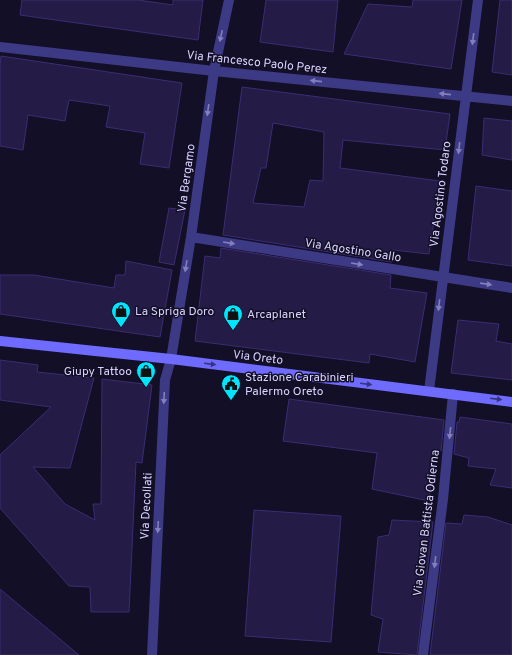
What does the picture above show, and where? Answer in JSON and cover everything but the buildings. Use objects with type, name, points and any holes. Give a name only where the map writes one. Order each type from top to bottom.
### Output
[{"type":"street","name":"Via Bergamo","points":[[171,359],[191,237],[214,71],[229,0]]},
{"type":"street","name":"Via Agostino Todaro","points":[[428,391],[478,0]]},
{"type":"street","name":"Via Francesco Paolo Perez","points":[[0,47],[214,71],[512,101]]},
{"type":"street","name":"Via Agostino Gallo","points":[[191,237],[512,288]]},
{"type":"street","name":"Via Oreto","points":[[0,341],[171,359],[512,402]]},
{"type":"street","name":"Via Decollati","points":[[152,655],[165,380],[171,359]]},
{"type":"street","name":"Via Giovan Battista Odierna","points":[[423,655],[443,499],[453,394]]},
{"type":"place","name":"La Spriga Doro","points":[[121,328]]},
{"type":"place","name":"Arcaplanet","points":[[233,331]]},
{"type":"place","name":"Giupy Tattoo","points":[[146,388]]},
{"type":"place","name":"Stazione Carabinieri Palermo Oreto","points":[[231,401]]}]
